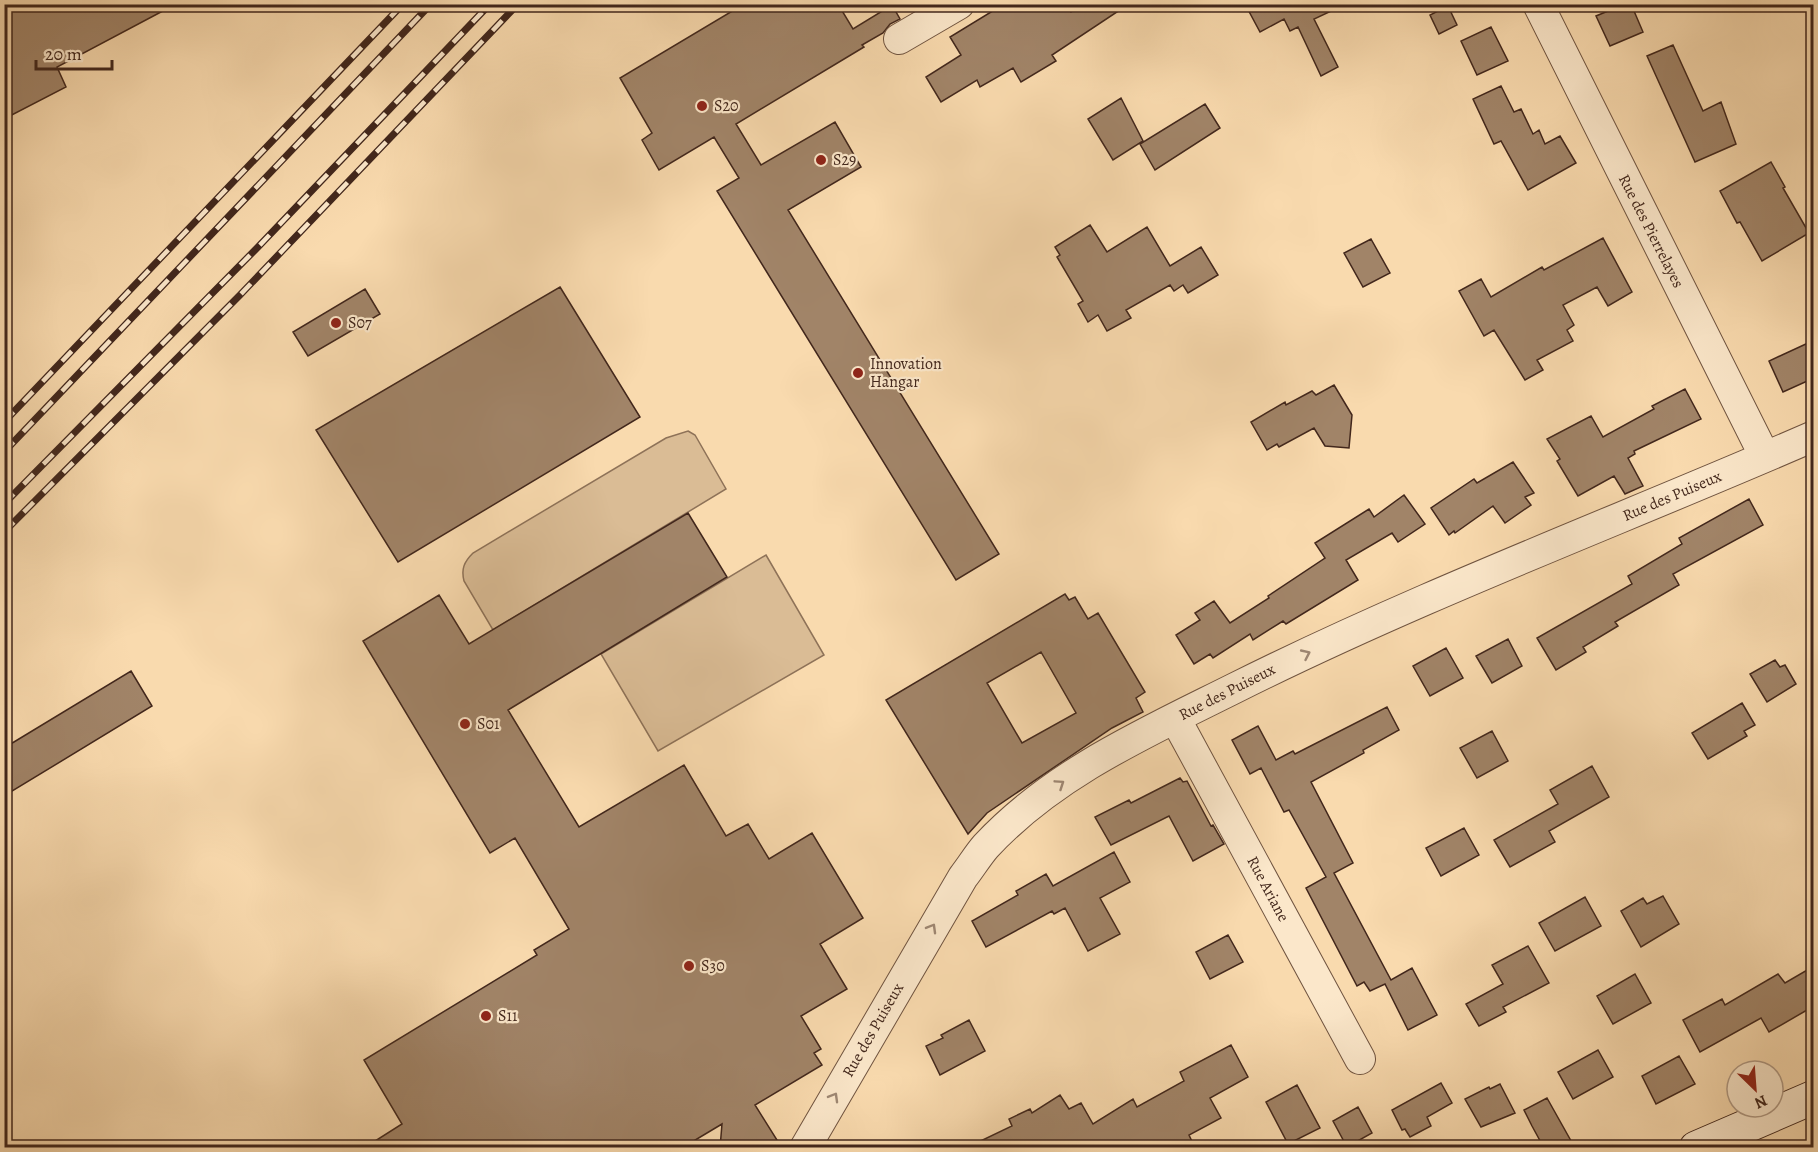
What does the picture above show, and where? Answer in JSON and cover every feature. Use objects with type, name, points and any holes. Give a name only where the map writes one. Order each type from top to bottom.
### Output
[{"type":"main road","points":[[1696,1148],[1814,1097]]},
{"type":"main road","points":[[1751,1148],[1814,1120]]},
{"type":"street","points":[[898,39],[959,4]]},
{"type":"street","name":"Rue des Pierrelayes","points":[[1538,4],[1765,457]]},
{"type":"street","name":"Rue des Puiseux","points":[[805,1148],[963,877],[986,847],[1043,795],[1098,759],[1175,718],[1375,621],[1814,436]]},
{"type":"street","name":"Rue Ariane","points":[[1175,718],[1360,1059]]},
{"type":"shaded area","points":[[688,431],[695,435],[726,489],[493,630],[464,581],[463,573],[467,559],[473,553],[666,438]]},
{"type":"shaded area","points":[[766,555],[824,655],[658,751],[601,654]]},
{"type":"building","points":[[4,4],[176,4],[57,67],[66,87],[4,119]]},
{"type":"building","points":[[744,4],[838,4],[853,29],[892,5],[900,19],[890,24],[883,33],[862,45],[864,47],[736,124],[761,165],[835,122],[861,167],[788,210],[999,554],[956,580],[717,191],[739,178],[714,137],[659,170],[642,140],[652,133],[620,78]]},
{"type":"building","points":[[1004,4],[1067,4],[1071,12],[1083,4],[1129,4],[1052,55],[1056,61],[1021,82],[1013,68],[980,87],[977,80],[941,102],[926,77],[961,55],[950,37]]},
{"type":"building","points":[[1245,4],[1346,4],[1314,19],[1338,67],[1321,76],[1298,27],[1290,31],[1284,19],[1260,32]]},
{"type":"building","points":[[1625,4],[1631,4],[1643,32],[1610,46],[1596,16]]},
{"type":"building","points":[[1448,6],[1457,25],[1439,34],[1430,15]]},
{"type":"building","points":[[1491,27],[1508,61],[1477,75],[1461,41]]},
{"type":"building","points":[[1673,45],[1703,111],[1721,102],[1736,144],[1695,162],[1647,56]]},
{"type":"building","points":[[1501,86],[1514,112],[1521,109],[1533,134],[1539,130],[1545,144],[1560,136],[1576,163],[1528,190],[1501,141],[1494,144],[1473,99]]},
{"type":"building","points":[[1121,98],[1143,141],[1113,160],[1088,119]]},
{"type":"building","points":[[1205,104],[1220,128],[1155,170],[1140,144]]},
{"type":"building","points":[[1771,162],[1809,233],[1762,261],[1740,222],[1737,223],[1720,191]]},
{"type":"building","points":[[1090,225],[1107,252],[1147,227],[1170,266],[1201,247],[1218,275],[1188,293],[1183,285],[1174,291],[1170,285],[1126,310],[1131,318],[1107,331],[1098,315],[1088,322],[1078,304],[1083,301],[1057,257],[1060,255],[1055,247]]},
{"type":"building","points":[[1603,238],[1632,292],[1608,306],[1597,287],[1563,305],[1574,325],[1567,330],[1573,341],[1537,360],[1543,370],[1525,380],[1494,330],[1484,336],[1459,291],[1481,279],[1491,297],[1542,267],[1544,270]]},
{"type":"building","points":[[1371,239],[1390,273],[1363,287],[1344,253]]},
{"type":"building","points":[[560,287],[640,417],[398,562],[316,430]]},
{"type":"building","name":"S07","points":[[365,289],[380,314],[308,356],[293,332]]},
{"type":"building","points":[[1808,343],[1814,354],[1814,378],[1783,392],[1769,361]]},
{"type":"building","points":[[1334,385],[1352,415],[1349,448],[1325,446],[1314,428],[1279,447],[1277,444],[1267,450],[1251,422],[1285,402],[1286,405],[1312,391],[1316,395]]},
{"type":"building","points":[[1685,389],[1701,419],[1634,451],[1635,454],[1628,458],[1643,486],[1625,494],[1614,476],[1578,496],[1557,461],[1560,459],[1547,439],[1591,416],[1603,437],[1654,409],[1652,406]]},
{"type":"building","points":[[1513,462],[1534,493],[1525,497],[1531,505],[1505,523],[1493,506],[1449,535],[1431,508],[1474,479],[1477,483]]},
{"type":"building","points":[[1404,495],[1425,524],[1398,542],[1392,533],[1346,560],[1358,580],[1286,624],[1283,621],[1253,640],[1250,634],[1213,658],[1210,654],[1194,664],[1176,635],[1200,620],[1195,613],[1214,601],[1230,623],[1325,558],[1315,543],[1369,509],[1374,517]]},
{"type":"building","points":[[1749,499],[1763,525],[1673,574],[1679,585],[1615,622],[1618,626],[1583,647],[1586,652],[1556,670],[1537,638],[1632,584],[1628,576],[1682,544],[1679,538]]},
{"type":"building","points":[[688,513],[727,577],[508,710],[579,827],[684,765],[726,836],[748,824],[769,859],[812,833],[863,918],[820,944],[847,989],[801,1016],[821,1049],[814,1053],[822,1065],[755,1105],[782,1148],[720,1148],[722,1124],[682,1148],[364,1148],[402,1124],[364,1060],[537,955],[534,950],[569,929],[515,838],[490,853],[363,641],[439,595],[469,644]]},
{"type":"building","points":[[1065,594],[1069,600],[1075,597],[1088,619],[1098,613],[1145,692],[1136,698],[1143,712],[1112,728],[987,813],[968,834],[886,700]],"holes":[[[1041,652],[1076,713],[1022,743],[987,683]]]},
{"type":"building","points":[[1508,639],[1522,666],[1492,683],[1476,656]]},
{"type":"building","points":[[1446,648],[1463,678],[1430,696],[1413,666]]},
{"type":"building","points":[[1775,660],[1780,667],[1785,665],[1796,684],[1767,702],[1750,674]]},
{"type":"building","points":[[131,671],[152,706],[4,796],[4,748]]},
{"type":"building","points":[[1742,703],[1755,725],[1744,731],[1747,736],[1708,759],[1692,733]]},
{"type":"building","points":[[1387,707],[1399,730],[1363,750],[1364,753],[1311,782],[1353,863],[1334,873],[1391,980],[1412,968],[1437,1015],[1408,1030],[1385,984],[1370,991],[1364,982],[1357,986],[1306,888],[1326,877],[1289,810],[1284,812],[1261,768],[1250,774],[1232,740],[1258,726],[1276,760],[1293,751],[1295,754]]},
{"type":"building","points":[[1492,731],[1508,761],[1477,778],[1460,748]]},
{"type":"building","points":[[1592,766],[1609,797],[1549,831],[1555,842],[1510,867],[1494,840],[1558,804],[1550,790]]},
{"type":"building","points":[[1180,778],[1183,782],[1187,781],[1211,826],[1213,825],[1224,844],[1193,861],[1169,816],[1111,845],[1095,817],[1129,800],[1131,803]]},
{"type":"building","points":[[1464,828],[1479,855],[1441,876],[1426,848]]},
{"type":"building","points":[[1114,852],[1130,882],[1100,898],[1120,934],[1088,951],[1065,908],[1054,914],[1052,911],[986,947],[972,921],[1018,895],[1016,891],[1046,874],[1053,886]]},
{"type":"building","points":[[1663,896],[1679,924],[1641,947],[1621,911],[1643,898],[1647,904]]},
{"type":"building","points":[[1585,897],[1601,926],[1555,951],[1539,923]]},
{"type":"building","points":[[1228,935],[1243,962],[1210,979],[1196,952]]},
{"type":"building","points":[[1528,946],[1549,983],[1503,1007],[1506,1012],[1479,1026],[1466,1004],[1503,984],[1492,965]]},
{"type":"building","points":[[1814,966],[1814,1006],[1769,1032],[1761,1018],[1700,1052],[1683,1020],[1722,999],[1725,1005],[1778,974],[1785,983]]},
{"type":"building","points":[[1635,974],[1651,1003],[1613,1024],[1597,996]]},
{"type":"building","points":[[969,1020],[985,1051],[940,1075],[926,1046],[943,1038],[941,1035]]},
{"type":"building","points":[[1231,1045],[1248,1077],[1210,1098],[1221,1118],[1189,1135],[1195,1148],[966,1148],[1012,1126],[1009,1119],[1030,1109],[1032,1113],[1060,1095],[1069,1109],[1081,1103],[1093,1124],[1133,1099],[1137,1107],[1184,1081],[1180,1072]]},
{"type":"building","points":[[1598,1050],[1613,1077],[1573,1099],[1558,1072]]},
{"type":"building","points":[[1679,1056],[1695,1084],[1656,1104],[1642,1076]]},
{"type":"building","points":[[1441,1083],[1452,1103],[1427,1117],[1431,1126],[1410,1137],[1405,1129],[1402,1130],[1392,1110]]},
{"type":"building","points":[[1500,1084],[1515,1113],[1481,1127],[1465,1099]]},
{"type":"building","points":[[1297,1085],[1320,1128],[1288,1144],[1266,1102]]},
{"type":"building","points":[[1547,1098],[1575,1148],[1544,1148],[1524,1110]]},
{"type":"building","points":[[1358,1107],[1372,1133],[1347,1147],[1333,1121]]},
{"type":"railway","points":[[4,422],[403,4]]},
{"type":"railway","points":[[4,452],[431,4]]},
{"type":"railway","points":[[4,504],[258,247],[490,4]]},
{"type":"railway","points":[[4,532],[240,295],[518,4]]},
{"type":"place","name":"S20","points":[[702,106]]},
{"type":"place","name":"S29","points":[[821,160]]},
{"type":"place","name":"S07","points":[[336,323]]},
{"type":"place","name":"Innovation Hangar","points":[[858,373]]},
{"type":"place","name":"S01","points":[[465,724]]},
{"type":"place","name":"S30","points":[[689,966]]},
{"type":"place","name":"S11","points":[[486,1016]]}]
